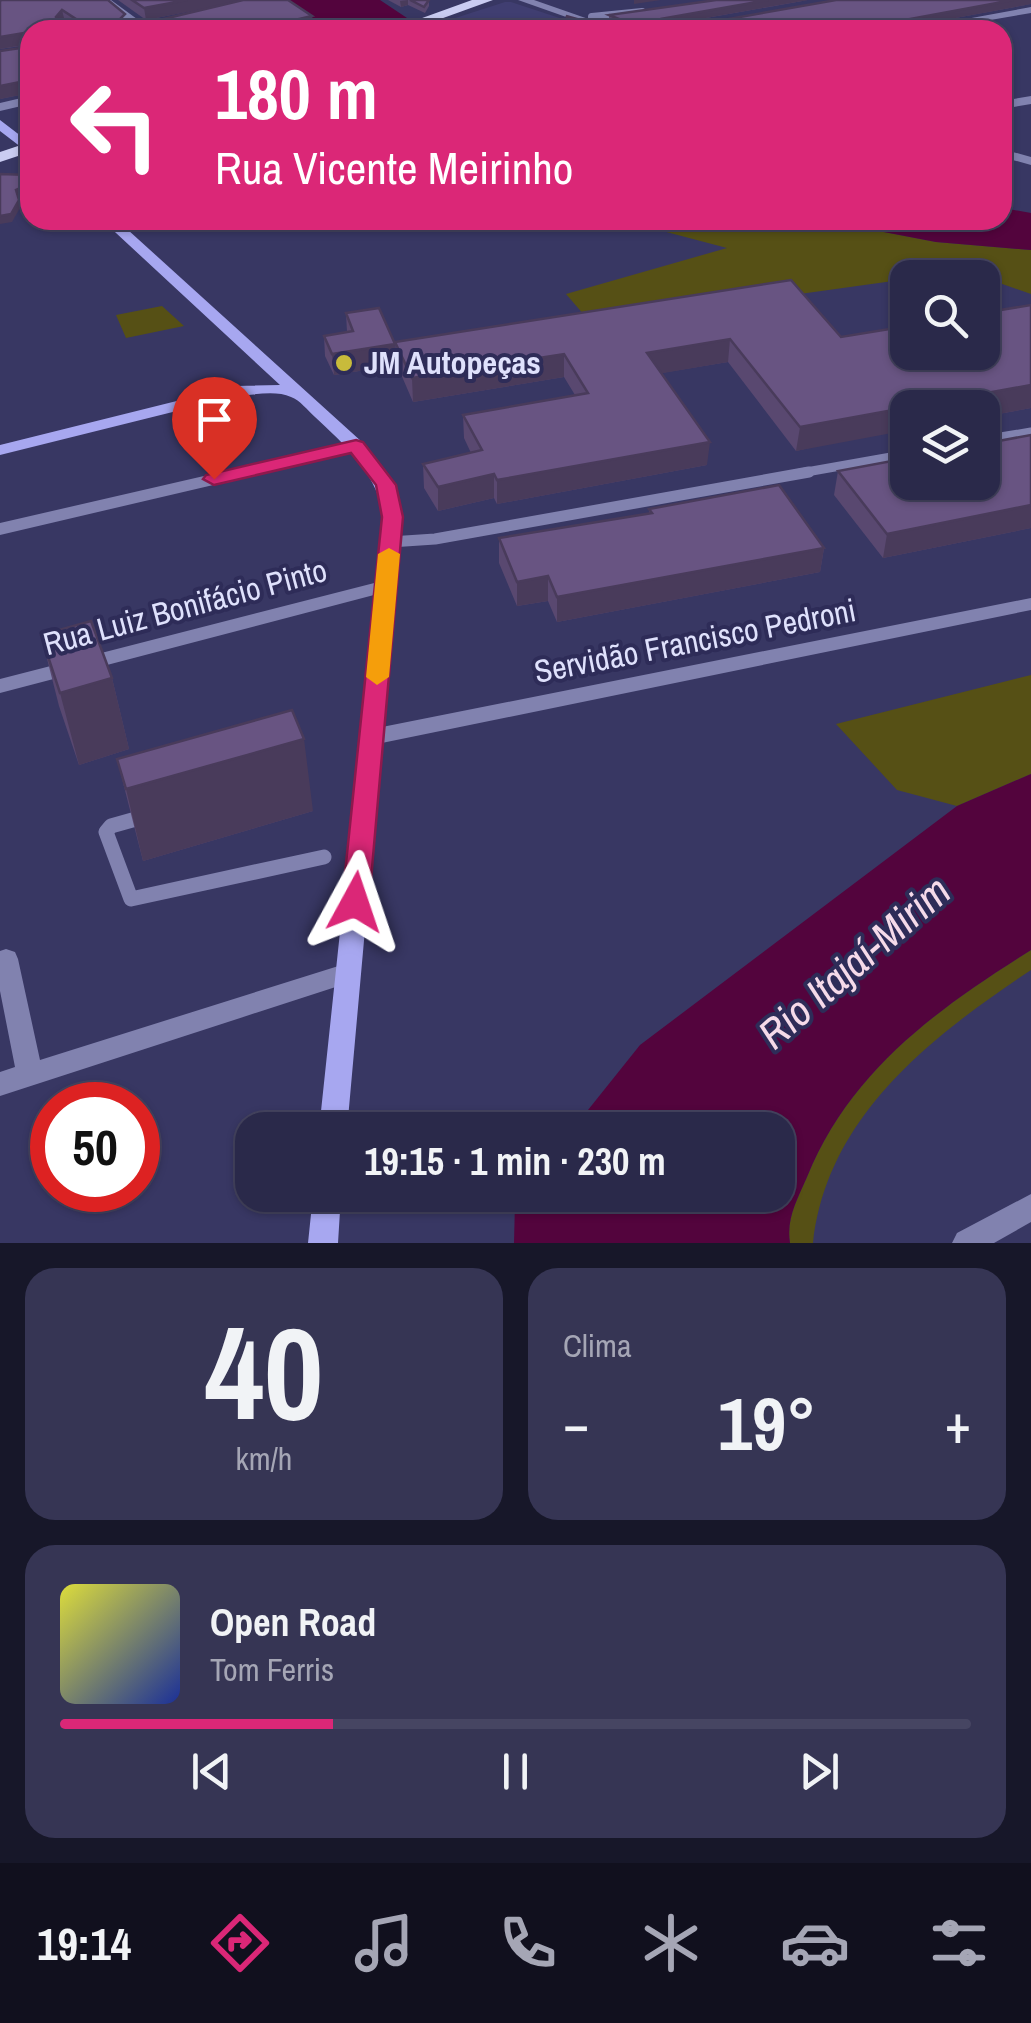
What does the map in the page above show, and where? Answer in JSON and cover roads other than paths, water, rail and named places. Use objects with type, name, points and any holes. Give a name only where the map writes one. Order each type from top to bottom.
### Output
[{"type":"main road","points":[[405,20],[449,6],[486,0]]},
{"type":"main road","points":[[418,20],[449,6]]},
{"type":"main road","points":[[0,124],[20,143]]},
{"type":"main road","points":[[120,230],[356,446],[386,485],[393,517],[335,1112]]},
{"type":"main road","points":[[238,391],[263,376],[267,364]]},
{"type":"main road","points":[[0,450],[238,391],[272,389],[299,393]]},
{"type":"main road","points":[[324,1243],[326,1212]]},
{"type":"street","points":[[104,0],[130,20]]},
{"type":"street","points":[[523,0],[584,20]]},
{"type":"street","points":[[972,20],[1031,10]]},
{"type":"street","points":[[0,529],[356,446]]},
{"type":"street","name":"Rua Luiz Bonifácio Pinto","points":[[0,686],[386,586]]},
{"type":"street","name":"Servidão Francisco Pedroni","points":[[372,737],[1031,604]]},
{"type":"street","points":[[0,961],[6,959],[30,1075]]},
{"type":"street","points":[[0,1084],[348,973]]},
{"type":"street","points":[[967,1243],[1031,1207]]},
{"type":"lane","points":[[592,17],[648,12]]},
{"type":"lane","points":[[1000,437],[1031,432]]},
{"type":"lane","points":[[390,542],[434,539],[890,457]]},
{"type":"lane","points":[[166,810],[107,829],[131,899],[324,857]]},
{"type":"water","points":[[287,0],[380,0],[410,20],[316,20]]},
{"type":"water","points":[[1012,210],[1031,213],[1031,250],[936,242],[873,230],[1012,230]]},
{"type":"water","name":"Rio Itajaí-Mirim","points":[[1031,774],[1031,950],[962,995],[872,1074],[825,1139],[795,1205],[795,1112],[586,1112],[640,1045],[957,806]]},
{"type":"water","points":[[515,1212],[793,1212],[790,1243],[514,1243]]},
{"type":"place","name":"JM Autopeças","points":[[344,363]]}]
